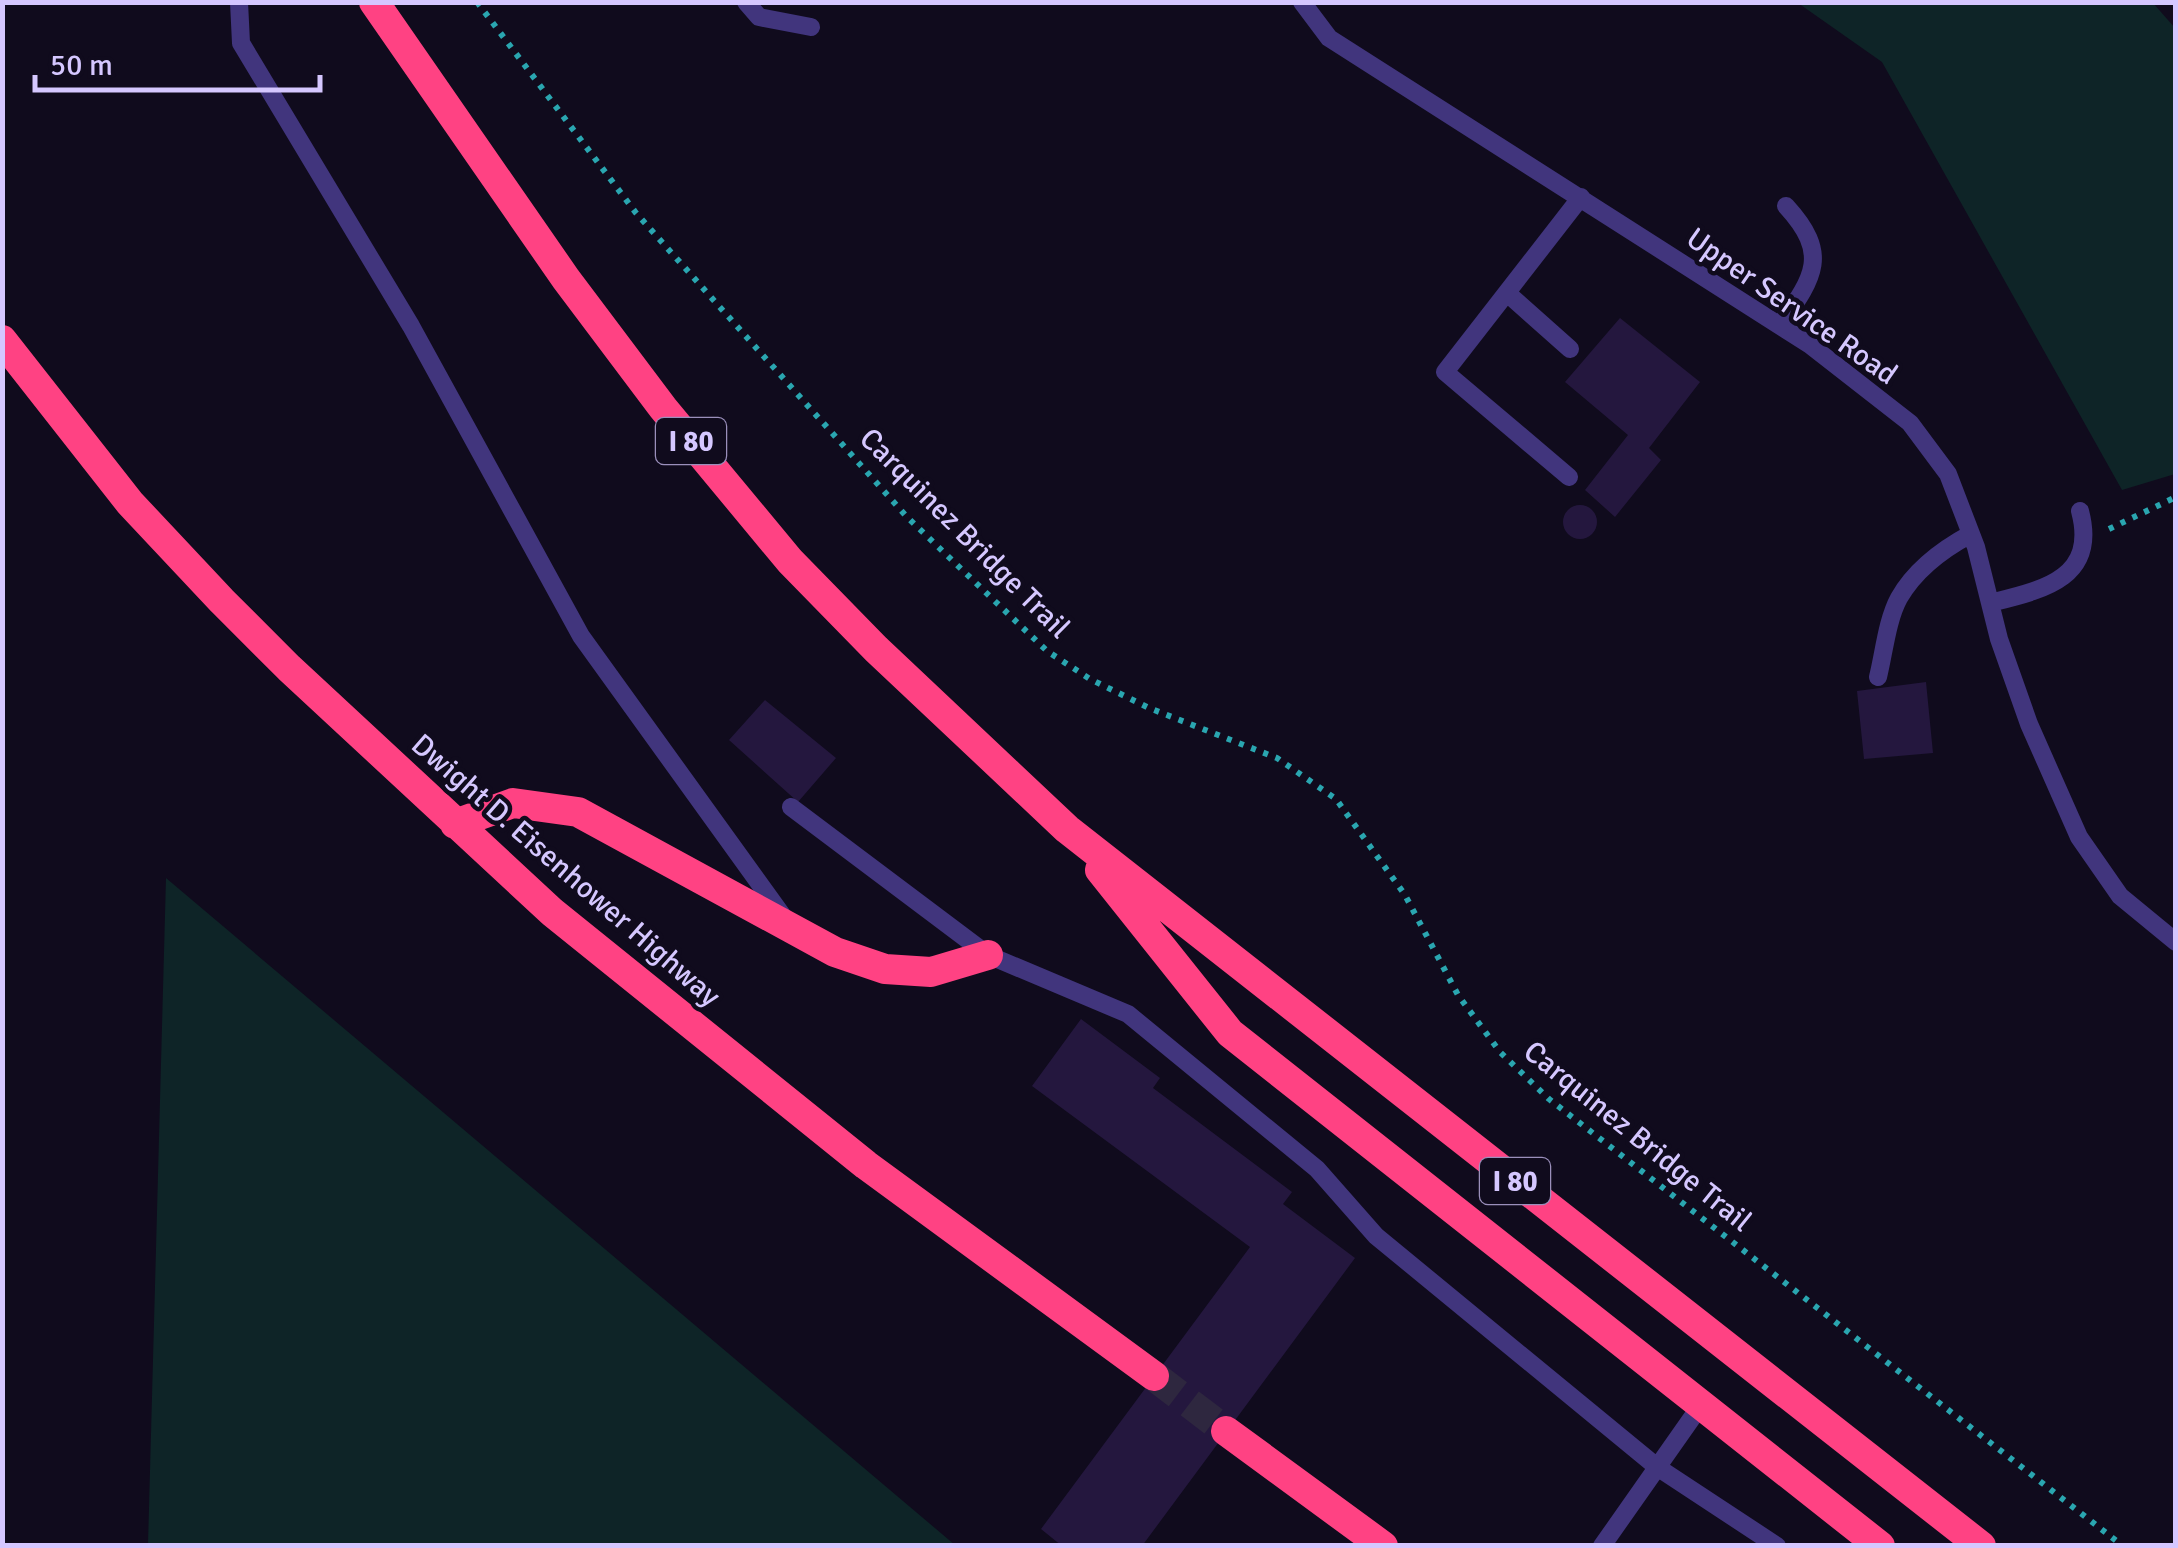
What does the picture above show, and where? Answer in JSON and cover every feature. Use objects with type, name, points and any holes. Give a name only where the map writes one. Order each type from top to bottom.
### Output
[{"type":"highway","name":"I 80","points":[[374,2],[566,279],[663,408],[790,561],[876,649],[1066,828],[1973,1539]]},
{"type":"highway","name":"Dwight D. Eisenhower Highway","points":[[2,340],[143,517],[289,668],[552,912],[866,1165],[1154,1376]]},
{"type":"highway","points":[[455,824],[513,804],[578,812],[836,952],[885,969],[931,972],[988,955]]},
{"type":"highway","points":[[1066,828],[1230,1033],[1880,1546]]},
{"type":"highway","points":[[1226,1430],[1383,1546]]},
{"type":"lane","points":[[239,2],[241,43],[412,326],[581,636],[791,928]]},
{"type":"lane","points":[[746,2],[759,17],[811,27]]},
{"type":"lane","name":"Upper Service Road","points":[[1302,2],[1329,38],[1810,344],[1910,423],[1948,474],[1971,534],[1999,639],[2029,724],[2079,837],[2120,896],[2176,942]]},
{"type":"lane","points":[[1569,476],[1446,372],[1581,197]]},
{"type":"lane","points":[[1780,326],[1810,282],[1816,264],[1801,222],[1786,206]]},
{"type":"lane","points":[[1506,294],[1570,349]]},
{"type":"lane","points":[[1990,603],[2034,592],[2060,580],[2076,564],[2085,539],[2080,512]]},
{"type":"lane","points":[[1878,677],[1898,600],[1923,568],[1947,547],[1971,534]]},
{"type":"lane","points":[[791,807],[988,955],[1128,1014],[1317,1169],[1376,1236],[1657,1466],[1777,1546]]},
{"type":"lane","points":[[1602,1546],[1701,1405]]},
{"type":"path","name":"Carquinez Bridge Trail","points":[[477,2],[636,212],[908,516],[1047,651],[1090,679],[1148,708],[1277,758],[1336,799],[1405,894],[1458,995],[1500,1052],[1548,1099],[2122,1546]]},
{"type":"path","points":[[2122,524],[2176,497]]},
{"type":"green space","points":[[1798,3],[2153,3],[2175,28],[2175,474],[2122,490],[1882,62]]},
{"type":"green space","points":[[166,878],[955,1545],[148,1545]]},
{"type":"building","points":[[1620,318],[1700,382],[1649,448],[1661,460],[1615,517],[1585,490],[1628,435],[1565,382]]},
{"type":"building","points":[[1580,505],[1592,510],[1597,522],[1592,534],[1580,539],[1568,534],[1563,522],[1568,510]]},
{"type":"building","points":[[1926,682],[1933,753],[1864,759],[1857,691]]},
{"type":"building","points":[[765,700],[836,758],[798,802],[729,740]]},
{"type":"building","points":[[1081,1019],[1160,1078],[1153,1088],[1292,1192],[1283,1204],[1355,1258],[1142,1546],[1062,1546],[1041,1529],[1250,1247],[1032,1086]]},
{"type":"tunnel","points":[[1154,1376],[1226,1431]]}]
